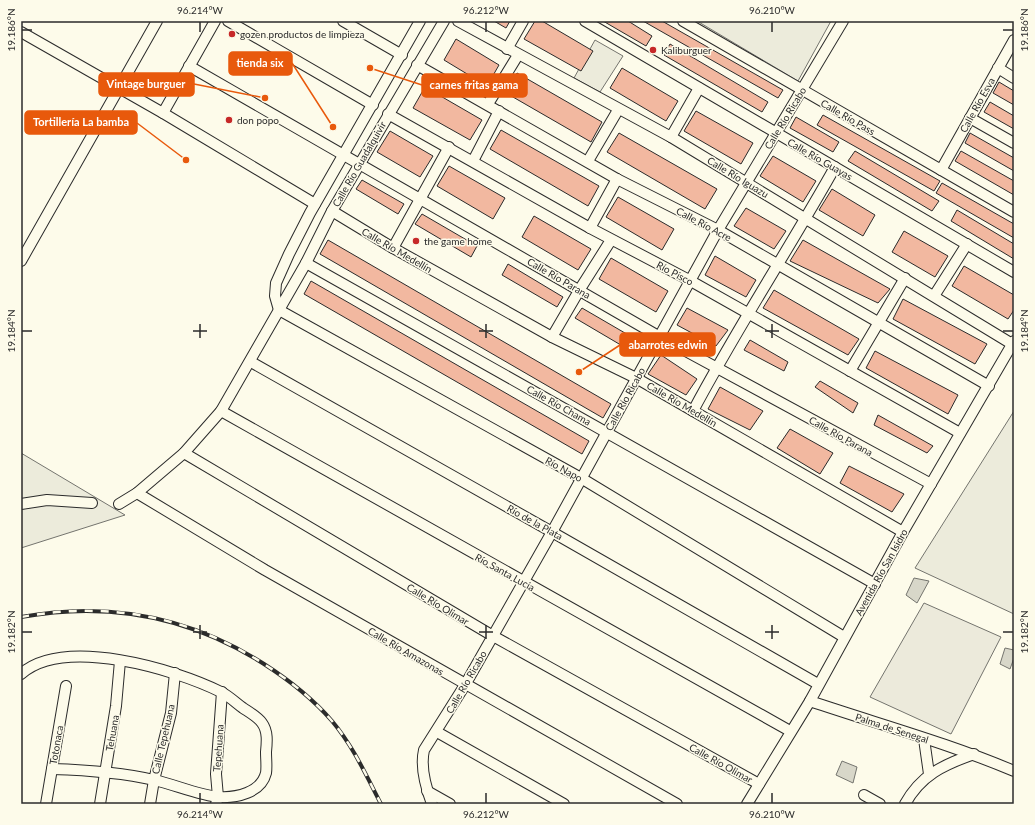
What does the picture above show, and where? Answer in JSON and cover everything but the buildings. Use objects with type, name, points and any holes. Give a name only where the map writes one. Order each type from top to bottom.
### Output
[{"type":"street","points":[[21,261],[156,21]]},
{"type":"street","points":[[162,113],[215,21]]},
{"type":"street","points":[[228,21],[373,105]]},
{"type":"street","points":[[343,21],[402,54]]},
{"type":"street","name":"Calle Río Guadalquivir","points":[[279,310],[275,296],[278,276],[316,204],[420,21]]},
{"type":"street","name":"Calle Río Guadalquivir","points":[[120,504],[138,493],[184,453],[222,411],[306,263],[332,211],[362,163],[388,114],[444,21]]},
{"type":"street","name":"Calle Río Iguazu","points":[[458,21],[671,138],[1013,342]]},
{"type":"street","points":[[508,48],[523,21]]},
{"type":"street","name":"Calle Río Guayas","points":[[585,21],[1014,272]]},
{"type":"street","name":"Calle Río Pass","points":[[682,21],[1014,212]]},
{"type":"street","name":"Calle Río Ricabo","points":[[427,791],[422,758],[424,750],[437,732],[465,686],[524,582],[660,337],[689,280],[843,21]]},
{"type":"street","points":[[21,32],[316,204]]},
{"type":"street","name":"Calle Río Esva","points":[[941,170],[1014,40]]},
{"type":"street","points":[[488,104],[518,54]]},
{"type":"street","name":"Calle Río Acre","points":[[418,65],[588,161],[617,179],[718,230],[989,386]]},
{"type":"street","name":"Calle Río Parana","points":[[189,66],[362,163],[420,199],[580,289],[660,337],[931,484]]},
{"type":"street","points":[[998,68],[1014,78]]},
{"type":"street","points":[[671,138],[699,88]]},
{"type":"street","points":[[588,161],[618,110]]},
{"type":"street","points":[[473,160],[499,111]]},
{"type":"street","name":"Río Pisco","points":[[388,114],[473,160],[590,228],[689,280],[960,433]]},
{"type":"street","points":[[970,118],[1014,143]]},
{"type":"street","points":[[393,248],[449,147]]},
{"type":"street","points":[[693,411],[716,367],[835,168]]},
{"type":"street","points":[[590,228],[617,179]]},
{"type":"street","name":"Calle Río Medellín","points":[[332,211],[393,248],[552,337],[636,378],[903,532]]},
{"type":"street","points":[[552,337],[580,289],[612,240]]},
{"type":"street","points":[[934,296],[967,244]]},
{"type":"street","name":"Calle Río Chama","points":[[306,263],[875,584]]},
{"type":"street","points":[[850,371],[880,323],[904,278]]},
{"type":"street","name":"Río Napo","points":[[279,310],[581,478],[844,637]]},
{"type":"street","name":"Avenida Río San Isidro","points":[[747,804],[790,731],[810,701],[903,532],[989,386],[1013,342]]},
{"type":"street","name":"Río de la Plata","points":[[250,362],[818,684]]},
{"type":"street","name":"Río Santa Lucia","points":[[222,411],[790,731]]},
{"type":"street","name":"Calle Río Olimar","points":[[184,453],[493,636],[759,784]]},
{"type":"street","name":"Calle Río Amazonas","points":[[138,493],[264,570],[465,686],[677,804]]},
{"type":"street","points":[[21,504],[47,500],[92,503]]},
{"type":"street","points":[[21,674],[42,662],[74,656],[120,661],[175,673],[222,692],[262,721],[267,736],[266,773],[259,786],[243,794],[217,801],[154,780],[105,771],[52,769]]},
{"type":"street","name":"Tehuana","points":[[100,804],[116,706],[120,661]]},
{"type":"street","name":"Calle Tepehuana","points":[[150,804],[154,780],[171,713],[175,673]]},
{"type":"street","name":"Totonaca","points":[[46,804],[66,686]]},
{"type":"street","name":"Tepehuana","points":[[217,801],[216,774],[222,692]]},
{"type":"street","name":"Palma de Senegal","points":[[810,701],[974,754],[1014,771]]},
{"type":"street","points":[[437,732],[564,804]]},
{"type":"street","points":[[924,739],[929,774]]},
{"type":"street","points":[[905,804],[913,790],[929,774],[954,761],[974,754]]},
{"type":"street","points":[[427,791],[432,804]]},
{"type":"street","points":[[427,791],[450,804]]},
{"type":"street","points":[[864,795],[880,804]]},
{"type":"shaded area","points":[[697,21],[831,21],[798,81]]},
{"type":"shaded area","points":[[595,40],[623,56],[600,92],[574,78]]},
{"type":"shaded area","points":[[1014,411],[1014,614],[915,568]]},
{"type":"shaded area","points":[[21,453],[125,515],[21,548]]},
{"type":"shaded area","points":[[914,578],[929,581],[917,603],[906,595]]},
{"type":"shaded area","points":[[924,603],[1001,637],[951,734],[870,697]]},
{"type":"shaded area","points":[[1005,648],[1014,650],[1014,658],[1010,669],[1000,664]]},
{"type":"shaded area","points":[[842,761],[857,767],[853,783],[836,775]]},
{"type":"railway","points":[[21,617],[54,612],[86,611],[117,612],[147,616],[207,634],[236,648],[264,664],[300,690],[325,713],[340,731],[353,751],[381,804]]},
{"type":"place","name":"gozen productos de limpieza","points":[[232,34]]},
{"type":"place","name":"Kaliburguer","points":[[653,50]]},
{"type":"place","name":"carnes fritas gama","points":[[370,68]]},
{"type":"place","name":"Vintage burguer","points":[[265,98]]},
{"type":"place","name":"don popo","points":[[229,120]]},
{"type":"place","name":"tienda six","points":[[333,127]]},
{"type":"place","name":"Tortillería La bamba","points":[[186,160]]},
{"type":"place","name":"the game home","points":[[416,241]]},
{"type":"place","name":"abarrotes edwin","points":[[579,372]]}]
